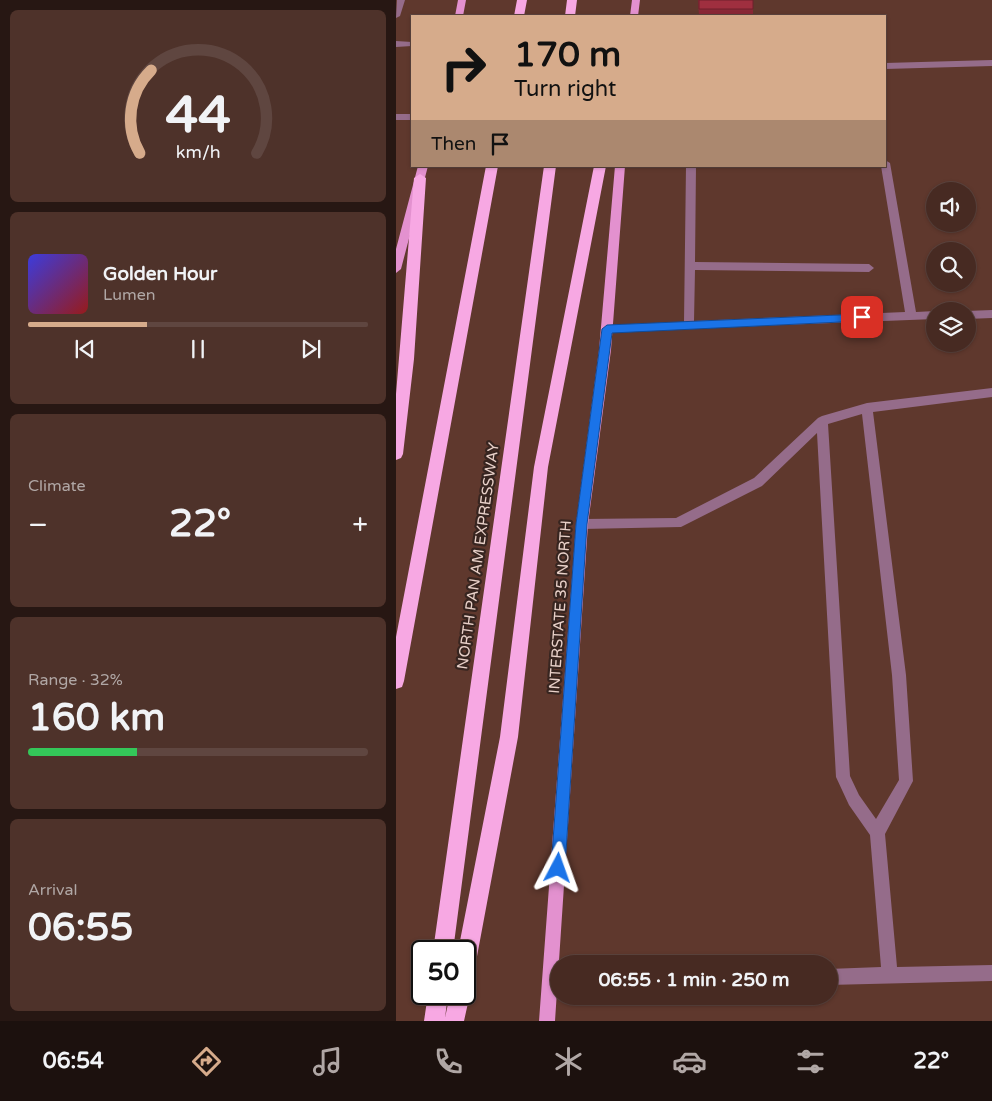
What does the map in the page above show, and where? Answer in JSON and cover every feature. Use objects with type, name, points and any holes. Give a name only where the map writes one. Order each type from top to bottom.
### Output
[{"type":"highway","points":[[520,15],[522,0]]},
{"type":"highway","points":[[570,15],[572,0]]},
{"type":"highway","points":[[396,681],[492,167]]},
{"type":"highway","name":"NORTH PAN AM EXPRESSWAY","points":[[445,940],[550,167]]},
{"type":"highway","points":[[470,940],[509,737],[541,468],[600,167]]},
{"type":"highway","points":[[396,454],[407,360],[422,172]]},
{"type":"highway","points":[[434,1021],[436,1005]]},
{"type":"highway","points":[[454,1021],[458,1005]]},
{"type":"main road","points":[[459,15],[462,0]]},
{"type":"main road","points":[[634,15],[636,0]]},
{"type":"main road","name":"INTERSTATE 35 NORTH","points":[[556,955],[582,524],[607,329],[620,167]]},
{"type":"main road","points":[[396,269],[422,172]]},
{"type":"main road","name":"INTERSTATE 35 NORTH","points":[[547,1021],[550,1005]]},
{"type":"street","points":[[396,16],[401,0]]},
{"type":"street","points":[[396,44],[411,44]]},
{"type":"street","points":[[886,66],[992,63]]},
{"type":"street","points":[[396,117],[411,117]]},
{"type":"street","points":[[689,324],[691,167]]},
{"type":"street","points":[[886,167],[911,316]]},
{"type":"street","points":[[690,266],[869,268]]},
{"type":"street","points":[[976,315],[992,314]]},
{"type":"street","points":[[607,329],[689,324],[926,316]]},
{"type":"street","points":[[582,524],[678,523],[758,482],[822,421],[868,408],[992,392]]},
{"type":"street","points":[[868,408],[899,675],[906,781],[877,833]]},
{"type":"street","points":[[822,421],[825,511],[835,624],[843,777],[854,800],[877,833],[890,975]]},
{"type":"street","points":[[838,977],[992,973]]},
{"type":"building","points":[[699,0],[753,0],[753,9],[699,9]]},
{"type":"route","points":[[558,868],[582,524],[607,329],[862,317]]}]
